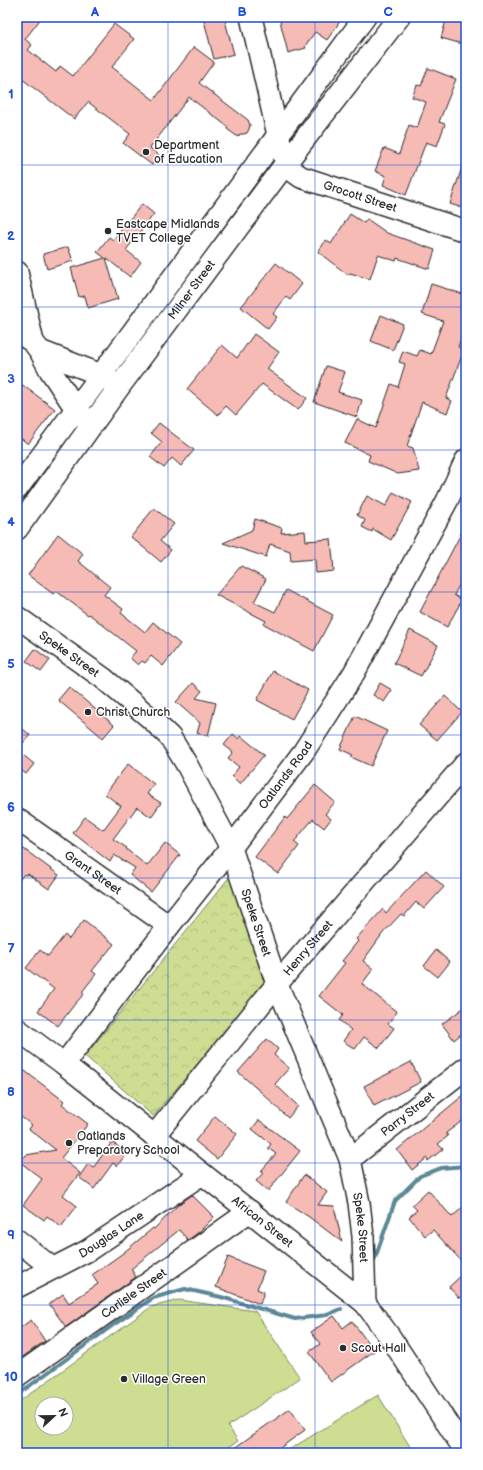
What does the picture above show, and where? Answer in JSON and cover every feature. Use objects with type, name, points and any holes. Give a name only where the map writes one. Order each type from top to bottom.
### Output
[{"type":"street","name":"Grocott Street","points":[[251,17],[278,135],[286,163],[294,172],[301,178],[466,231]]},
{"type":"street","name":"Milner Street","points":[[17,489],[365,17]]},
{"type":"street","name":"Milner Street","points":[[17,529],[119,387],[286,163],[399,17]]},
{"type":"street","points":[[17,272],[30,341],[76,409],[92,426]]},
{"type":"street","points":[[30,341],[101,375],[119,387]]},
{"type":"street","name":"Oatlands Road","points":[[64,1064],[304,751],[354,674],[447,500],[466,460]]},
{"type":"street","name":"Speke Street","points":[[17,617],[103,678],[170,737],[187,765],[231,848],[277,984],[350,1159],[359,1203],[363,1236],[365,1303]]},
{"type":"street","name":"Henry Street","points":[[154,1136],[277,984],[466,763]]},
{"type":"street","name":"Grant Street","points":[[17,819],[169,926]]},
{"type":"street","name":"African Street","points":[[17,1029],[64,1064],[365,1303],[390,1337],[466,1452]]},
{"type":"street","name":"Parry Street","points":[[350,1159],[466,1068]]},
{"type":"street","name":"Douglas Lane","points":[[17,1287],[87,1251],[202,1174]]},
{"type":"street","name":"Carlisle Street","points":[[17,1376],[250,1211]]},
{"type":"street","points":[[17,1240],[52,1268]]},
{"type":"green space","points":[[231,875],[269,980],[153,1116],[85,1056]]},
{"type":"green space","name":"Village Green","points":[[179,1300],[255,1311],[300,1378],[228,1426],[238,1441],[220,1453],[17,1453],[17,1403],[151,1307]]},
{"type":"green space","points":[[378,1395],[414,1453],[284,1453]]},
{"type":"building","points":[[17,17],[42,17],[25,39],[32,45],[28,50],[56,72],[60,66],[73,76],[114,24],[134,39],[112,67],[154,100],[194,47],[214,62],[199,83],[248,120],[250,125],[249,129],[247,133],[240,134],[238,137],[227,129],[228,127],[189,97],[150,148],[159,155],[152,165],[123,143],[130,134],[88,102],[74,119],[17,75]]},
{"type":"building","points":[[203,17],[224,17],[234,54],[214,59]]},
{"type":"building","points":[[279,17],[343,17],[327,40],[315,32],[305,46],[306,48],[288,53]]},
{"type":"building","points":[[447,17],[466,18],[466,45],[441,38]]},
{"type":"building","points":[[428,68],[456,79],[439,122],[445,124],[437,146],[426,142],[406,195],[383,185],[386,176],[375,171],[384,148],[399,154],[409,125],[417,128],[426,102],[412,97],[417,85],[421,86]]},
{"type":"building","points":[[464,161],[466,161],[466,209],[450,204]]},
{"type":"building","points":[[142,204],[154,214],[126,250],[141,262],[130,277],[106,258],[118,299],[88,308],[85,296],[79,297],[71,268],[105,258],[97,252],[109,237],[113,240]]},
{"type":"building","points":[[350,214],[364,223],[367,219],[387,233],[435,250],[429,269],[397,258],[396,261],[378,255],[370,279],[350,273],[348,275],[318,252],[326,240],[331,244]]},
{"type":"building","points":[[68,247],[73,261],[47,269],[43,254]]},
{"type":"building","points":[[276,263],[302,284],[290,300],[286,297],[273,314],[277,317],[268,329],[241,307]]},
{"type":"building","points":[[431,284],[466,295],[466,323],[458,347],[464,350],[446,398],[452,401],[447,413],[422,402],[407,446],[413,448],[419,471],[398,474],[368,461],[370,455],[345,443],[357,419],[376,428],[391,384],[398,387],[405,364],[399,362],[403,351],[417,356],[420,350],[431,354],[443,321],[422,314]]},
{"type":"building","points":[[381,315],[403,324],[393,350],[371,341]]},
{"type":"building","points":[[254,334],[279,352],[267,369],[307,398],[298,410],[262,384],[236,415],[226,406],[218,415],[187,389],[222,345],[237,358]]},
{"type":"building","points":[[326,366],[345,372],[338,392],[362,400],[357,417],[314,402]]},
{"type":"building","points":[[17,381],[55,409],[28,444],[17,435]]},
{"type":"building","points":[[159,423],[194,450],[181,466],[172,458],[164,468],[150,457],[162,442],[151,433]]},
{"type":"building","points":[[393,492],[412,502],[391,540],[373,529],[372,532],[362,527],[365,520],[357,515],[367,496],[386,506]]},
{"type":"building","points":[[154,508],[174,524],[160,541],[171,550],[161,562],[131,537]]},
{"type":"building","points":[[255,519],[282,528],[281,533],[305,531],[306,541],[331,539],[334,571],[316,573],[315,559],[291,561],[290,551],[270,544],[266,557],[223,543],[252,530]]},
{"type":"building","points":[[466,524],[466,572],[454,595],[462,600],[447,627],[420,612]]},
{"type":"building","points":[[58,534],[83,554],[78,561],[110,587],[104,595],[123,609],[121,613],[145,632],[153,622],[180,644],[163,666],[151,656],[145,663],[142,661],[138,665],[130,658],[136,651],[89,614],[88,615],[56,591],[53,594],[28,575]]},
{"type":"building","points":[[241,566],[266,579],[254,602],[275,612],[286,590],[333,615],[314,651],[264,624],[266,621],[216,595]]},
{"type":"building","points":[[410,630],[438,645],[421,676],[394,663]]},
{"type":"building","points":[[35,649],[50,660],[41,672],[26,661]]},
{"type":"building","points":[[273,671],[308,690],[292,719],[257,700]]},
{"type":"building","points":[[193,683],[202,691],[196,698],[216,703],[208,736],[197,733],[200,723],[176,702]]},
{"type":"building","points":[[380,683],[392,690],[384,702],[373,695]]},
{"type":"building","name":"Christ Church","points":[[69,687],[114,725],[103,738],[58,700]]},
{"type":"building","points":[[445,696],[462,712],[437,740],[419,725]]},
{"type":"building","points":[[355,716],[387,731],[371,766],[351,757],[353,755],[340,749]]},
{"type":"building","points":[[17,724],[30,735],[17,750]]},
{"type":"building","points":[[233,734],[239,739],[241,736],[264,755],[240,784],[232,776],[239,767],[228,758],[233,752],[224,745]]},
{"type":"building","points":[[17,750],[34,764],[26,774],[17,767]]},
{"type":"building","points":[[128,764],[154,784],[147,794],[161,803],[151,817],[137,807],[113,839],[127,848],[126,849],[147,866],[165,843],[180,855],[151,892],[130,875],[135,868],[114,855],[110,862],[73,833],[85,817],[103,830],[121,806],[105,794]]},
{"type":"building","points":[[315,785],[335,802],[325,814],[331,819],[324,828],[313,819],[294,842],[299,846],[278,874],[255,857],[285,817],[287,819]]},
{"type":"building","points":[[17,844],[59,875],[49,889],[28,874],[26,876],[24,874],[17,883]]},
{"type":"building","points":[[426,870],[444,887],[424,909],[416,902],[404,916],[401,914],[383,933],[363,961],[373,969],[362,984],[397,1012],[388,1024],[394,1028],[379,1048],[364,1037],[355,1049],[343,1041],[351,1030],[339,1020],[343,1015],[319,996],[345,963],[342,961],[358,941],[356,939],[383,909],[386,913]]},
{"type":"building","points":[[84,920],[114,944],[92,971],[96,974],[82,992],[84,994],[58,1026],[38,1011],[54,989],[26,968],[40,950],[48,956],[65,935],[69,939]]},
{"type":"building","points":[[436,950],[450,962],[438,977],[424,966]]},
{"type":"building","points":[[466,1006],[466,1030],[454,1040],[442,1024]]},
{"type":"building","points":[[267,1039],[278,1049],[274,1055],[289,1068],[275,1084],[298,1106],[288,1118],[238,1072]]},
{"type":"building","points":[[411,1062],[421,1082],[374,1106],[364,1086]]},
{"type":"building","points":[[17,1065],[64,1101],[62,1104],[88,1124],[61,1158],[80,1173],[63,1195],[77,1206],[61,1227],[47,1216],[44,1220],[23,1205],[42,1179],[20,1162],[26,1155],[56,1150],[29,1129],[32,1125],[17,1114]]},
{"type":"building","points":[[466,1093],[466,1118],[446,1133],[448,1136],[438,1144],[443,1149],[428,1161],[427,1158],[412,1170],[397,1150]]},
{"type":"building","points":[[215,1116],[237,1134],[217,1159],[195,1141]]},
{"type":"building","points":[[259,1120],[300,1151],[268,1191],[256,1181],[263,1173],[261,1171],[276,1154],[268,1148],[271,1144],[252,1129]]},
{"type":"building","points":[[112,1142],[127,1153],[117,1166],[113,1163],[94,1189],[79,1177],[88,1164],[93,1168]]},
{"type":"building","points":[[304,1175],[327,1192],[318,1205],[334,1206],[342,1242],[286,1202]]},
{"type":"building","points":[[428,1190],[452,1217],[466,1204],[466,1266],[433,1230],[425,1236],[409,1217],[417,1210],[412,1205]]},
{"type":"building","points":[[192,1195],[214,1217],[199,1232],[188,1240],[179,1230],[131,1269],[136,1277],[66,1327],[49,1304],[63,1294],[69,1303],[98,1284],[92,1275],[123,1253],[153,1228],[154,1229],[179,1204]]},
{"type":"building","points":[[228,1257],[264,1271],[257,1289],[264,1292],[260,1304],[216,1287]]},
{"type":"building","points":[[466,1271],[466,1292],[459,1298],[449,1287]]},
{"type":"building","name":"Scout Hall","points":[[334,1316],[343,1328],[352,1321],[374,1351],[331,1382],[309,1352],[320,1344],[311,1332]]},
{"type":"building","points":[[31,1320],[45,1341],[17,1361],[17,1330]]},
{"type":"building","points":[[290,1409],[305,1430],[273,1453],[227,1453]]},
{"type":"waterway","points":[[373,1264],[395,1201],[420,1176],[441,1168],[466,1166]]},
{"type":"waterway","points":[[17,1395],[153,1298],[185,1289],[221,1297],[295,1319],[327,1315],[341,1309]]},
{"type":"place","name":"Department of Education","points":[[146,152]]},
{"type":"place","name":"Eastcape Midlands TVET College","points":[[108,231]]},
{"type":"place","name":"Christ Church","points":[[88,712]]},
{"type":"place","name":"Oatlands Preparatory School","points":[[69,1143]]},
{"type":"place","name":"Scout Hall","points":[[343,1348]]},
{"type":"place","name":"Village Green","points":[[124,1379]]}]
